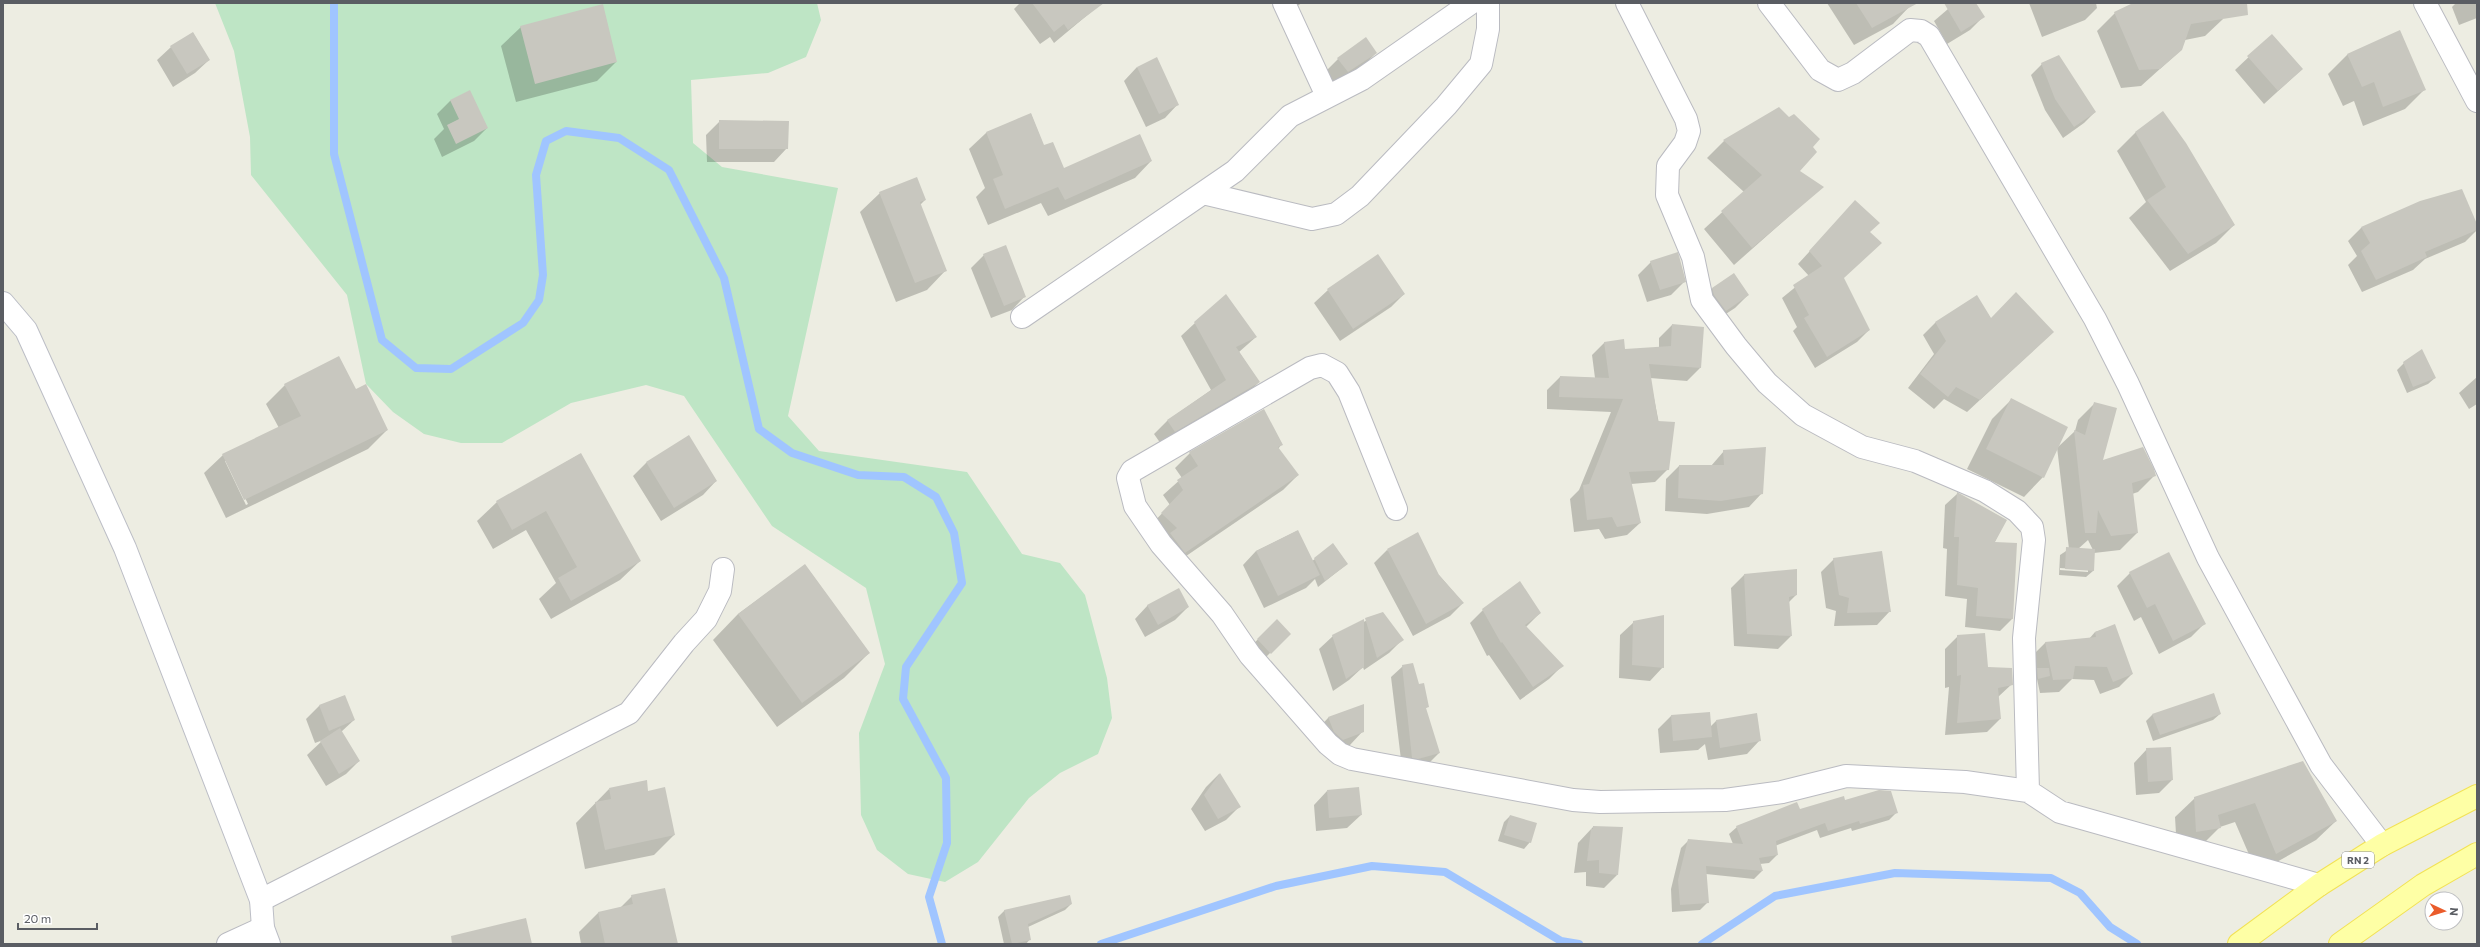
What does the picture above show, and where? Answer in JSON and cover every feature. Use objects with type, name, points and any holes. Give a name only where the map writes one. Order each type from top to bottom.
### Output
[{"type":"main road","name":"RN 2","points":[[2244,940],[2319,885],[2382,845],[2477,796]]},
{"type":"main road","points":[[2340,944],[2417,889],[2473,860]]},
{"type":"street","points":[[1284,3],[1327,96]]},
{"type":"street","points":[[1022,317],[1235,171],[1290,116],[1362,79],[1471,3]]},
{"type":"street","points":[[1203,193],[1312,219],[1336,214],[1365,190],[1446,106],[1481,64],[1488,29],[1488,3]]},
{"type":"street","points":[[1627,3],[1686,120],[1689,131],[1685,143],[1668,166],[1667,195],[1692,257],[1702,300],[1736,346],[1767,383],[1803,415],[1862,447],[1915,461],[1986,491],[2017,511],[2032,527],[2034,540],[2024,638],[2028,791]]},
{"type":"street","points":[[1769,3],[1820,70],[1838,80],[1854,73],[1910,30],[1921,31],[1929,36],[2095,319],[2128,384],[2208,558],[2321,765],[2382,845]]},
{"type":"street","points":[[2425,3],[2477,101]]},
{"type":"street","points":[[3,303],[26,330],[125,548],[260,900],[266,936],[228,944]]},
{"type":"street","points":[[1396,509],[1349,392],[1337,373],[1322,365],[1310,368],[1132,471],[1128,478],[1135,506],[1161,544],[1222,614],[1250,655],[1323,738],[1340,754],[1352,758],[1573,800],[1600,802],[1725,800],[1782,792],[1846,776],[1965,782],[2028,791],[2060,812],[2319,885]]},
{"type":"street","points":[[260,900],[630,713],[684,643],[706,619],[720,591],[723,569]]},
{"type":"green space","points":[[215,3],[817,3],[821,20],[806,57],[768,73],[691,80],[693,143],[722,167],[838,188],[788,416],[819,451],[967,472],[1022,554],[1060,563],[1085,595],[1107,678],[1112,718],[1098,754],[1060,773],[1029,798],[978,862],[945,882],[908,874],[877,850],[861,815],[859,733],[885,664],[866,588],[772,526],[684,396],[646,385],[571,403],[502,443],[461,443],[424,434],[393,412],[366,384],[347,295],[251,175],[250,137],[234,51]]},
{"type":"building","points":[[1032,3],[1104,3],[1068,30],[1064,24],[1054,32]]},
{"type":"building","points":[[1856,3],[1918,3],[1872,28]]},
{"type":"building","points":[[1944,3],[1976,3],[1985,17],[1961,32]]},
{"type":"building","points":[[2133,3],[2247,3],[2248,15],[2191,24],[2182,50],[2160,69],[2139,70],[2114,12]]},
{"type":"building","points":[[603,4],[617,62],[535,84],[520,26]]},
{"type":"building","points":[[2400,30],[2426,90],[2383,107],[2374,82],[2362,87],[2347,54]]},
{"type":"building","points":[[193,32],[210,60],[187,74],[170,46]]},
{"type":"building","points":[[2272,34],[2303,69],[2278,91],[2247,56]]},
{"type":"building","points":[[1366,37],[1377,53],[1348,72],[1337,58]]},
{"type":"building","points":[[2059,55],[2096,112],[2074,127],[2055,99],[2041,63]]},
{"type":"building","points":[[1157,57],[1179,105],[1159,114],[1137,67]]},
{"type":"building","points":[[470,90],[488,128],[456,144],[447,125],[459,119],[450,100]]},
{"type":"building","points":[[1779,107],[1789,117],[1794,114],[1820,139],[1813,147],[1817,152],[1800,171],[1824,187],[1752,248],[1721,211],[1762,175],[1723,140]]},
{"type":"building","points":[[2163,111],[2186,143],[2235,225],[2188,254],[2147,200],[2166,187],[2135,132]]},
{"type":"building","points":[[1031,113],[1044,145],[1053,142],[1064,168],[1140,134],[1152,161],[1065,200],[1058,187],[1005,209],[993,179],[1003,175],[986,132]]},
{"type":"building","points":[[719,120],[789,121],[788,149],[719,149]]},
{"type":"building","points":[[917,177],[926,200],[920,202],[947,271],[915,283],[879,192]]},
{"type":"building","points":[[2462,189],[2477,224],[2477,230],[2425,252],[2427,257],[2376,280],[2361,251],[2370,243],[2361,227],[2420,201]]},
{"type":"building","points":[[1855,200],[1880,223],[1870,232],[1882,243],[1844,278],[1870,330],[1827,357],[1804,318],[1809,315],[1793,285],[1822,266],[1809,251]]},
{"type":"building","points":[[1006,245],[1026,297],[1004,306],[983,254]]},
{"type":"building","points":[[1678,252],[1686,282],[1660,290],[1650,261]]},
{"type":"building","points":[[1378,254],[1405,294],[1353,329],[1327,289]]},
{"type":"building","points":[[1734,273],[1749,295],[1726,311],[1714,295],[1712,288]]},
{"type":"building","points":[[2016,292],[2054,332],[1980,400],[1956,387],[1948,397],[1920,374],[1946,341],[1935,322],[1977,295],[1991,318]]},
{"type":"building","points":[[1226,294],[1257,337],[1236,347],[1260,382],[1175,432],[1167,420],[1226,380],[1194,322]]},
{"type":"building","points":[[1672,324],[1704,327],[1701,368],[1649,364],[1658,421],[1675,422],[1669,470],[1629,472],[1641,523],[1617,527],[1612,517],[1587,520],[1583,485],[1589,484],[1623,399],[1559,397],[1560,376],[1609,378],[1604,342],[1624,339],[1625,349],[1671,346]]},
{"type":"building","points":[[2422,349],[2436,378],[2413,387],[2403,362]]},
{"type":"building","points":[[339,356],[356,389],[366,384],[388,430],[244,500],[222,454],[301,416],[284,384]]},
{"type":"building","points":[[2011,398],[2068,427],[2044,478],[1986,449]]},
{"type":"building","points":[[2094,402],[2117,408],[2103,460],[2143,447],[2154,469],[2156,476],[2132,483],[2138,533],[2111,536],[2098,510],[2096,533],[2085,533],[2074,430],[2085,435]]},
{"type":"building","points":[[1264,409],[1283,445],[1278,447],[1299,475],[1185,553],[1170,533],[1177,528],[1161,513],[1183,490],[1177,480],[1198,466],[1189,452]]},
{"type":"building","points":[[689,435],[717,481],[674,508],[646,462]]},
{"type":"building","points":[[1766,447],[1763,494],[1721,501],[1678,498],[1679,465],[1724,465],[1723,450]]},
{"type":"building","points":[[581,453],[641,561],[571,601],[558,578],[577,567],[546,511],[512,530],[496,501]]},
{"type":"building","points":[[1957,492],[2007,520],[1995,542],[2017,543],[2013,619],[1976,616],[1978,588],[1957,585],[1959,537],[1954,537]]},
{"type":"building","points":[[1298,530],[1320,575],[1278,596],[1256,551]]},
{"type":"building","points":[[1418,532],[1439,575],[1464,603],[1426,624],[1387,549]]},
{"type":"building","points":[[1333,543],[1348,564],[1325,581],[1314,558]]},
{"type":"building","points":[[2066,547],[2095,549],[2094,571],[2065,569]]},
{"type":"building","points":[[1882,551],[1891,612],[1847,613],[1849,598],[1839,595],[1833,558]]},
{"type":"building","points":[[2169,552],[2206,624],[2173,641],[2155,604],[2147,608],[2129,572]]},
{"type":"building","points":[[805,564],[870,653],[802,703],[738,614]]},
{"type":"building","points":[[1797,569],[1797,595],[1789,597],[1792,636],[1747,634],[1744,574]]},
{"type":"building","points":[[1520,581],[1541,613],[1525,625],[1564,666],[1533,687],[1502,642],[1501,643],[1482,609]]},
{"type":"building","points":[[1179,588],[1189,607],[1158,625],[1147,605]]},
{"type":"building","points":[[1383,612],[1404,640],[1377,658],[1365,618]]},
{"type":"building","points":[[1664,615],[1664,668],[1632,665],[1633,621]]},
{"type":"building","points":[[1277,619],[1291,634],[1271,654],[1257,639]]},
{"type":"building","points":[[1364,619],[1364,667],[1346,679],[1332,635]]},
{"type":"building","points":[[2115,624],[2133,674],[2113,682],[2107,667],[2075,666],[2073,679],[2053,680],[2045,642],[2096,637],[2095,632]]},
{"type":"building","points":[[1985,633],[1988,667],[2012,668],[2013,685],[1998,688],[2001,719],[1957,723],[1961,675],[1957,676],[1957,635]]},
{"type":"building","points":[[1413,663],[1419,684],[1424,683],[1429,707],[1426,708],[1440,753],[1418,759],[1412,758],[1402,665]]},
{"type":"building","points":[[2037,668],[2049,668],[2050,676],[2038,679]]},
{"type":"building","points":[[2214,693],[2221,714],[2160,735],[2152,714]]},
{"type":"building","points":[[345,695],[355,720],[329,731],[319,705]]},
{"type":"building","points":[[1364,704],[1364,732],[1343,740],[1334,732],[1328,717]]},
{"type":"building","points":[[1710,712],[1712,737],[1673,741],[1671,715]]},
{"type":"building","points":[[1757,713],[1761,741],[1720,748],[1716,720]]},
{"type":"building","points":[[340,728],[360,761],[339,774],[320,741]]},
{"type":"building","points":[[2171,747],[2173,780],[2148,782],[2146,748]]},
{"type":"building","points":[[2303,761],[2337,821],[2276,854],[2255,803],[2218,815],[2221,828],[2196,832],[2194,797]]},
{"type":"building","points":[[1220,773],[1241,807],[1218,819],[1204,795]]},
{"type":"building","points":[[647,780],[648,791],[665,787],[675,835],[605,850],[595,802],[611,799],[609,788]]},
{"type":"building","points":[[1359,787],[1362,815],[1329,818],[1327,790]]},
{"type":"building","points":[[1879,790],[1891,791],[1898,813],[1860,824],[1859,821],[1828,831],[1825,823],[1776,841],[1778,855],[1759,858],[1763,871],[1706,866],[1709,903],[1680,905],[1678,880],[1688,839],[1743,844],[1736,826],[1797,802],[1800,809],[1844,796],[1845,800]]},
{"type":"building","points":[[1510,815],[1537,823],[1531,843],[1504,835]]},
{"type":"building","points":[[1593,826],[1623,827],[1618,875],[1599,873],[1599,860],[1587,861],[1591,829],[1593,829]]},
{"type":"building","points":[[665,888],[678,944],[605,944],[598,912],[633,904],[631,895]]},
{"type":"building","points":[[1070,895],[1072,904],[1028,924],[1031,940],[1012,944],[1004,910]]},
{"type":"building","points":[[526,918],[532,944],[452,944],[451,936]]},
{"type":"waterway","points":[[334,3],[334,154],[382,340],[416,368],[451,369],[523,323],[539,300],[543,275],[536,175],[546,141],[566,131],[619,138],[669,170],[724,278],[759,429],[792,453],[858,475],[904,477],[936,497],[954,533],[962,583],[906,667],[903,699],[946,778],[947,843],[929,897],[942,944]]},
{"type":"waterway","points":[[1101,944],[1276,886],[1372,866],[1445,872],[1561,941],[1579,944]]},
{"type":"waterway","points":[[1702,944],[1775,896],[1895,873],[2051,878],[2080,893],[2110,927],[2137,944]]}]
